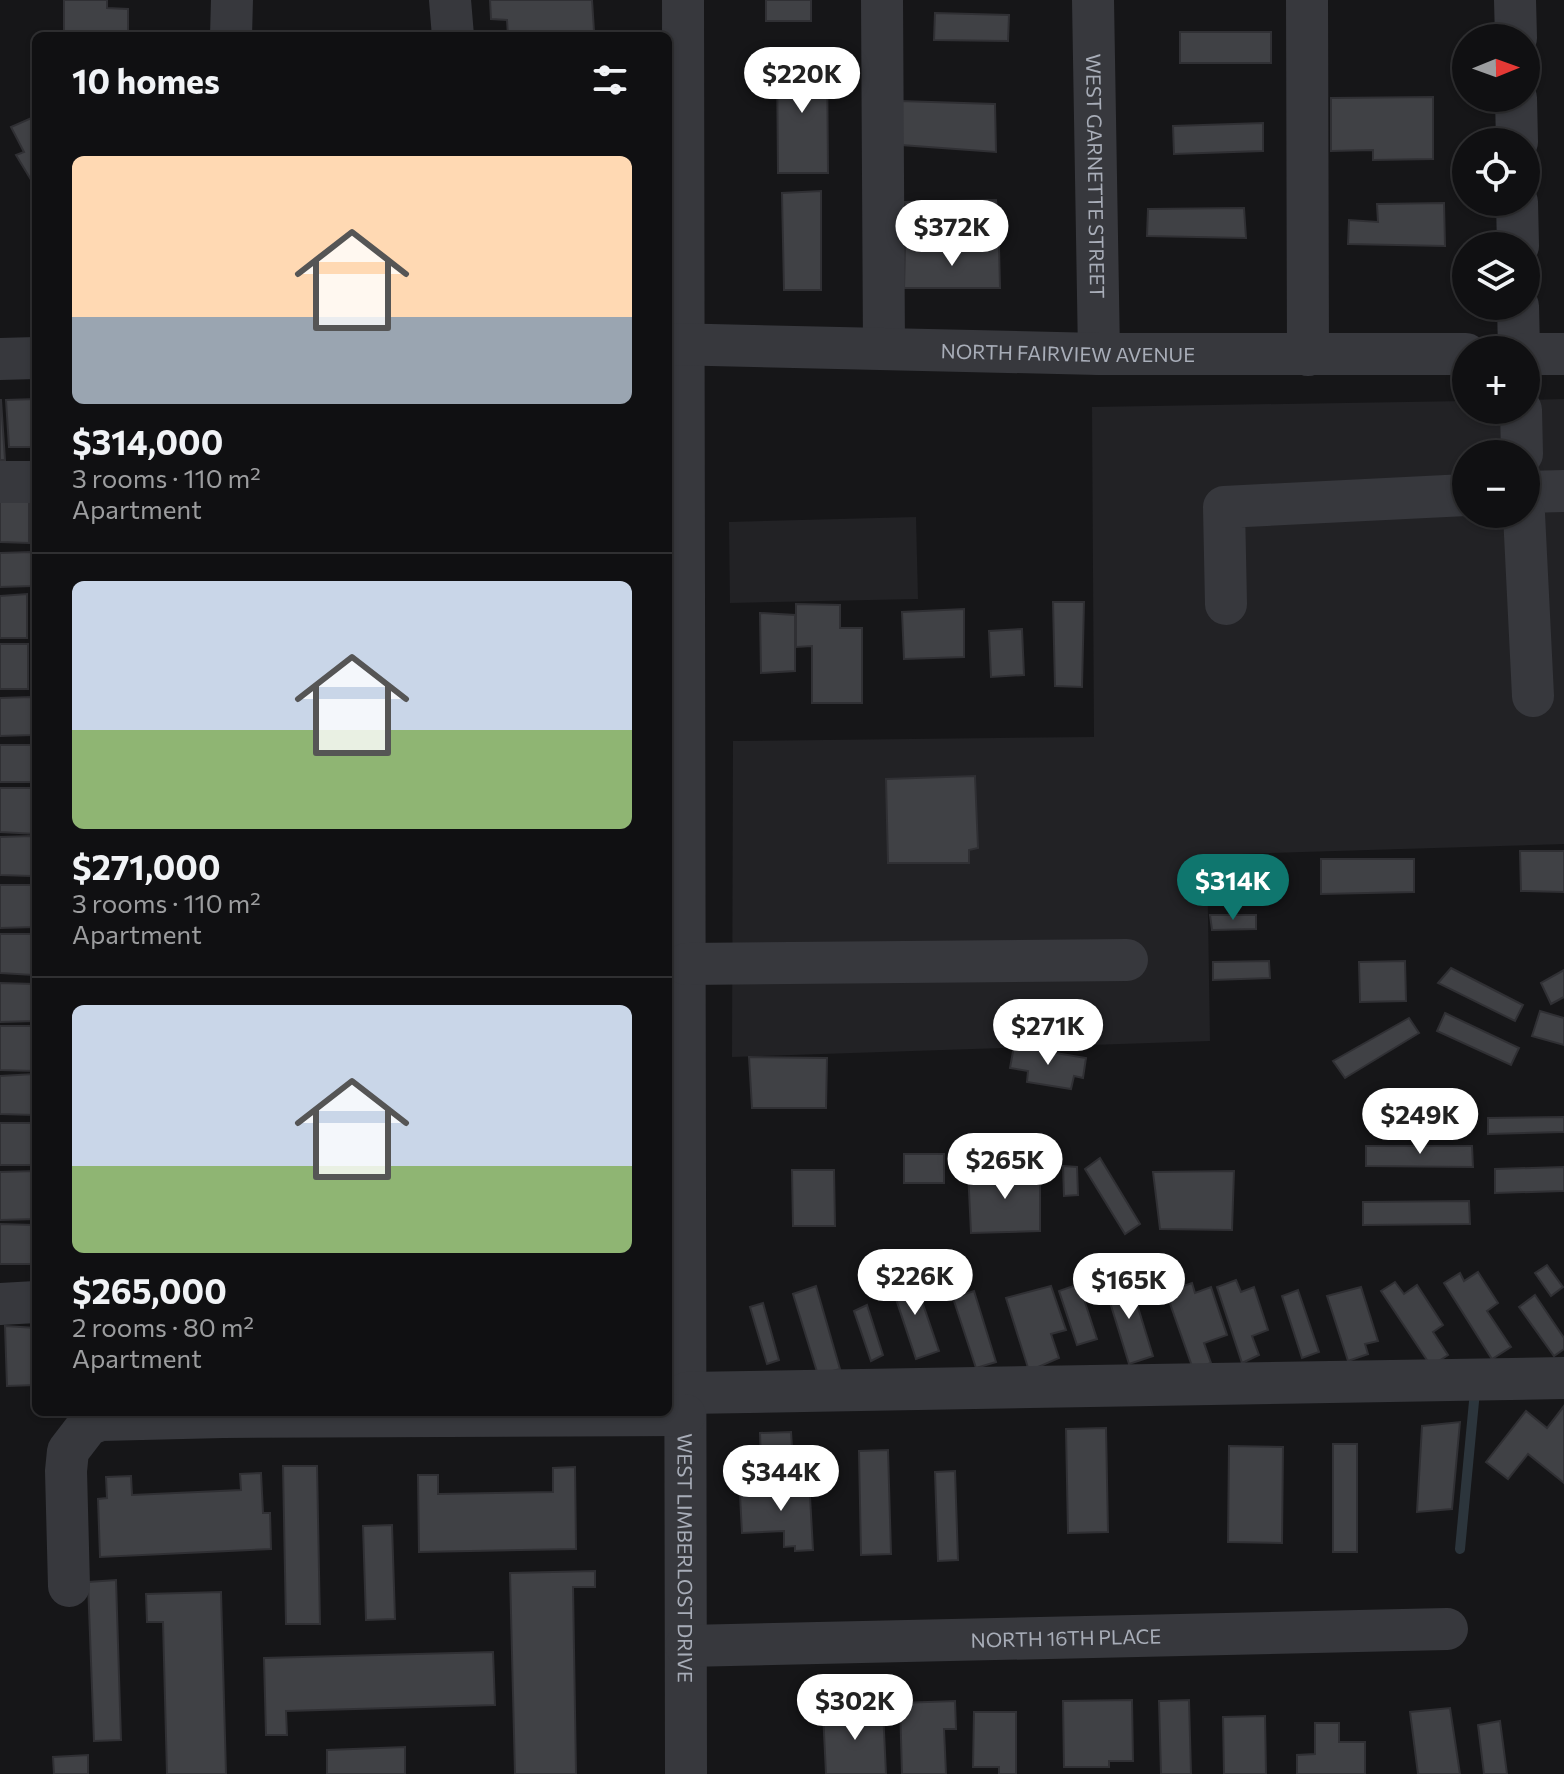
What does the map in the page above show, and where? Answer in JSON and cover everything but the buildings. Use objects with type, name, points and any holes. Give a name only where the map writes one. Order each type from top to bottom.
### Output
[{"type":"street","points":[[231,32],[232,0]]},
{"type":"street","points":[[450,0],[453,32]]},
{"type":"street","name":"WEST LIMBERLOST DRIVE","points":[[683,0],[677,344],[686,964],[677,1054],[677,1292],[686,1404],[686,1774]]},
{"type":"street","points":[[882,0],[884,349]]},
{"type":"street","name":"WEST GARNETTE STREET","points":[[1093,0],[1099,354]]},
{"type":"street","points":[[1307,0],[1308,355]]},
{"type":"street","points":[[1515,0],[1516,24]]},
{"type":"street","name":"NORTH FAIRVIEW AVENUE","points":[[677,344],[1099,354],[1452,354]]},
{"type":"street","points":[[1540,354],[1564,354]]},
{"type":"street","points":[[0,359],[32,358]]},
{"type":"street","points":[[0,482],[32,482]]},
{"type":"street","points":[[1540,492],[1564,491]]},
{"type":"street","points":[[1226,604],[1224,507],[1452,496]]},
{"type":"street","points":[[1525,528],[1533,696]]},
{"type":"street","points":[[686,964],[1127,960]]},
{"type":"street","points":[[0,1304],[32,1302]]},
{"type":"street","points":[[672,1404],[1564,1378]]},
{"type":"street","points":[[69,1586],[68,1451],[88,1425],[101,1420],[259,1416]]},
{"type":"street","name":"NORTH 16TH PLACE","points":[[686,1646],[1447,1629]]},
{"type":"shaded area","points":[[1564,399],[1564,844],[1207,855],[1210,1041],[732,1057],[733,741],[1094,737],[1092,407],[1452,401],[1452,424],[1540,424],[1540,400]]},
{"type":"shaded area","points":[[916,517],[918,599],[730,603],[729,522]]},
{"type":"waterway","points":[[1460,1549],[1475,1391]]}]
